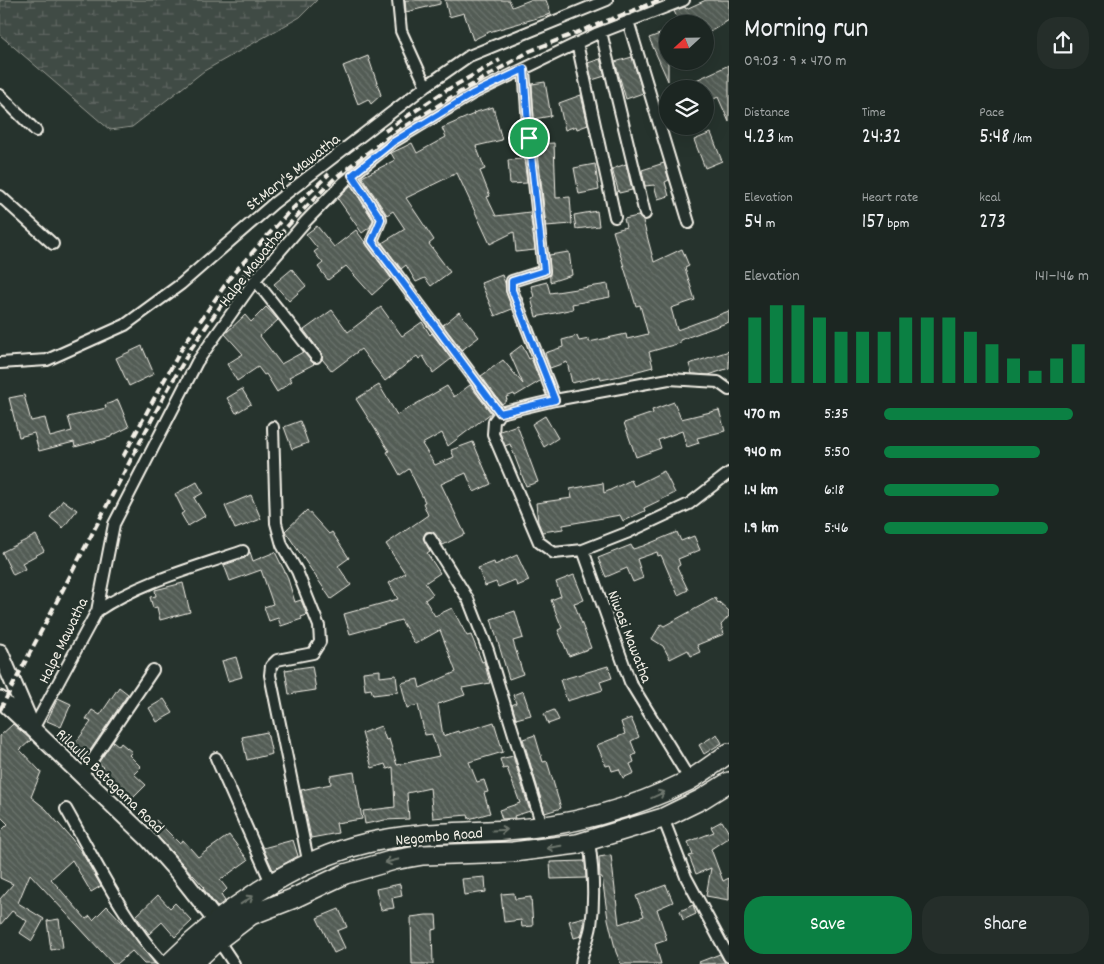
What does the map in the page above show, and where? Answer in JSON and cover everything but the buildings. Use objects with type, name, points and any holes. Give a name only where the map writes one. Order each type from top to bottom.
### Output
[{"type":"highway","name":"Negombo Road","points":[[192,964],[244,902],[309,865],[339,852],[366,843],[407,835],[541,827],[607,813],[651,798],[690,780],[729,753]]},
{"type":"highway","name":"Negombo Road","points":[[169,964],[218,931],[345,874],[394,860],[423,856],[514,852],[589,840],[663,818],[729,782]]},
{"type":"street","points":[[398,0],[401,31],[426,86]]},
{"type":"street","name":"St.Mary's Mawatha","points":[[0,363],[47,360],[125,325],[181,284],[274,203],[426,86],[470,56],[606,0]]},
{"type":"street","name":"Halpe Mawatha","points":[[33,729],[97,611],[114,524],[197,362],[255,280],[305,222],[352,175],[393,142],[472,94],[601,32],[684,0]]},
{"type":"street","points":[[628,21],[689,223]]},
{"type":"street","points":[[601,32],[645,214]]},
{"type":"street","points":[[577,43],[615,218]]},
{"type":"street","points":[[524,69],[529,138],[544,271],[512,281],[512,290],[555,400]]},
{"type":"street","points":[[0,94],[36,131]]},
{"type":"street","points":[[352,175],[381,219],[372,241],[500,413]]},
{"type":"street","points":[[0,196],[53,244]]},
{"type":"street","points":[[255,280],[316,357]]},
{"type":"street","points":[[729,390],[718,382],[669,379],[555,400],[500,413],[494,421],[493,434],[539,542],[554,553],[583,550],[629,532],[689,504],[729,473]]},
{"type":"street","points":[[273,427],[276,523],[282,545],[297,571],[319,626],[320,642],[314,653],[277,660],[271,666],[270,675],[309,865]]},
{"type":"street","points":[[430,538],[468,599],[485,641],[541,827]]},
{"type":"street","name":"Niwasi Mawatha","points":[[583,550],[630,682],[690,780]]},
{"type":"street","points":[[97,611],[113,600],[171,576],[243,551]]},
{"type":"street","name":"Rilaulla Batagama Road","points":[[0,652],[33,729],[147,838],[180,875],[218,931]]},
{"type":"street","points":[[82,775],[152,670]]},
{"type":"street","points":[[0,699],[33,729]]},
{"type":"street","points":[[216,758],[272,885]]},
{"type":"street","points":[[66,809],[125,913],[149,947],[164,964]]},
{"type":"street","points":[[663,818],[686,878],[729,957]]},
{"type":"street","points":[[581,964],[591,928],[593,866],[589,840]]},
{"type":"street","points":[[218,931],[234,964]]},
{"type":"green space","points":[[0,0],[317,0],[300,17],[204,71],[132,127],[110,130],[0,35]]},
{"type":"railway","points":[[0,710],[163,398],[192,347],[238,281],[294,219],[336,177],[387,138],[450,98],[530,51],[660,0]]},
{"type":"railway","points":[[385,131],[445,91],[500,60]]},
{"type":"railway","points":[[123,457],[185,343],[232,275],[287,214],[329,174]]},
{"type":"route","points":[[524,69],[529,138],[544,271],[512,281],[512,290],[555,400],[500,413],[372,241],[381,219],[352,175],[393,142],[472,94],[524,69]]}]
